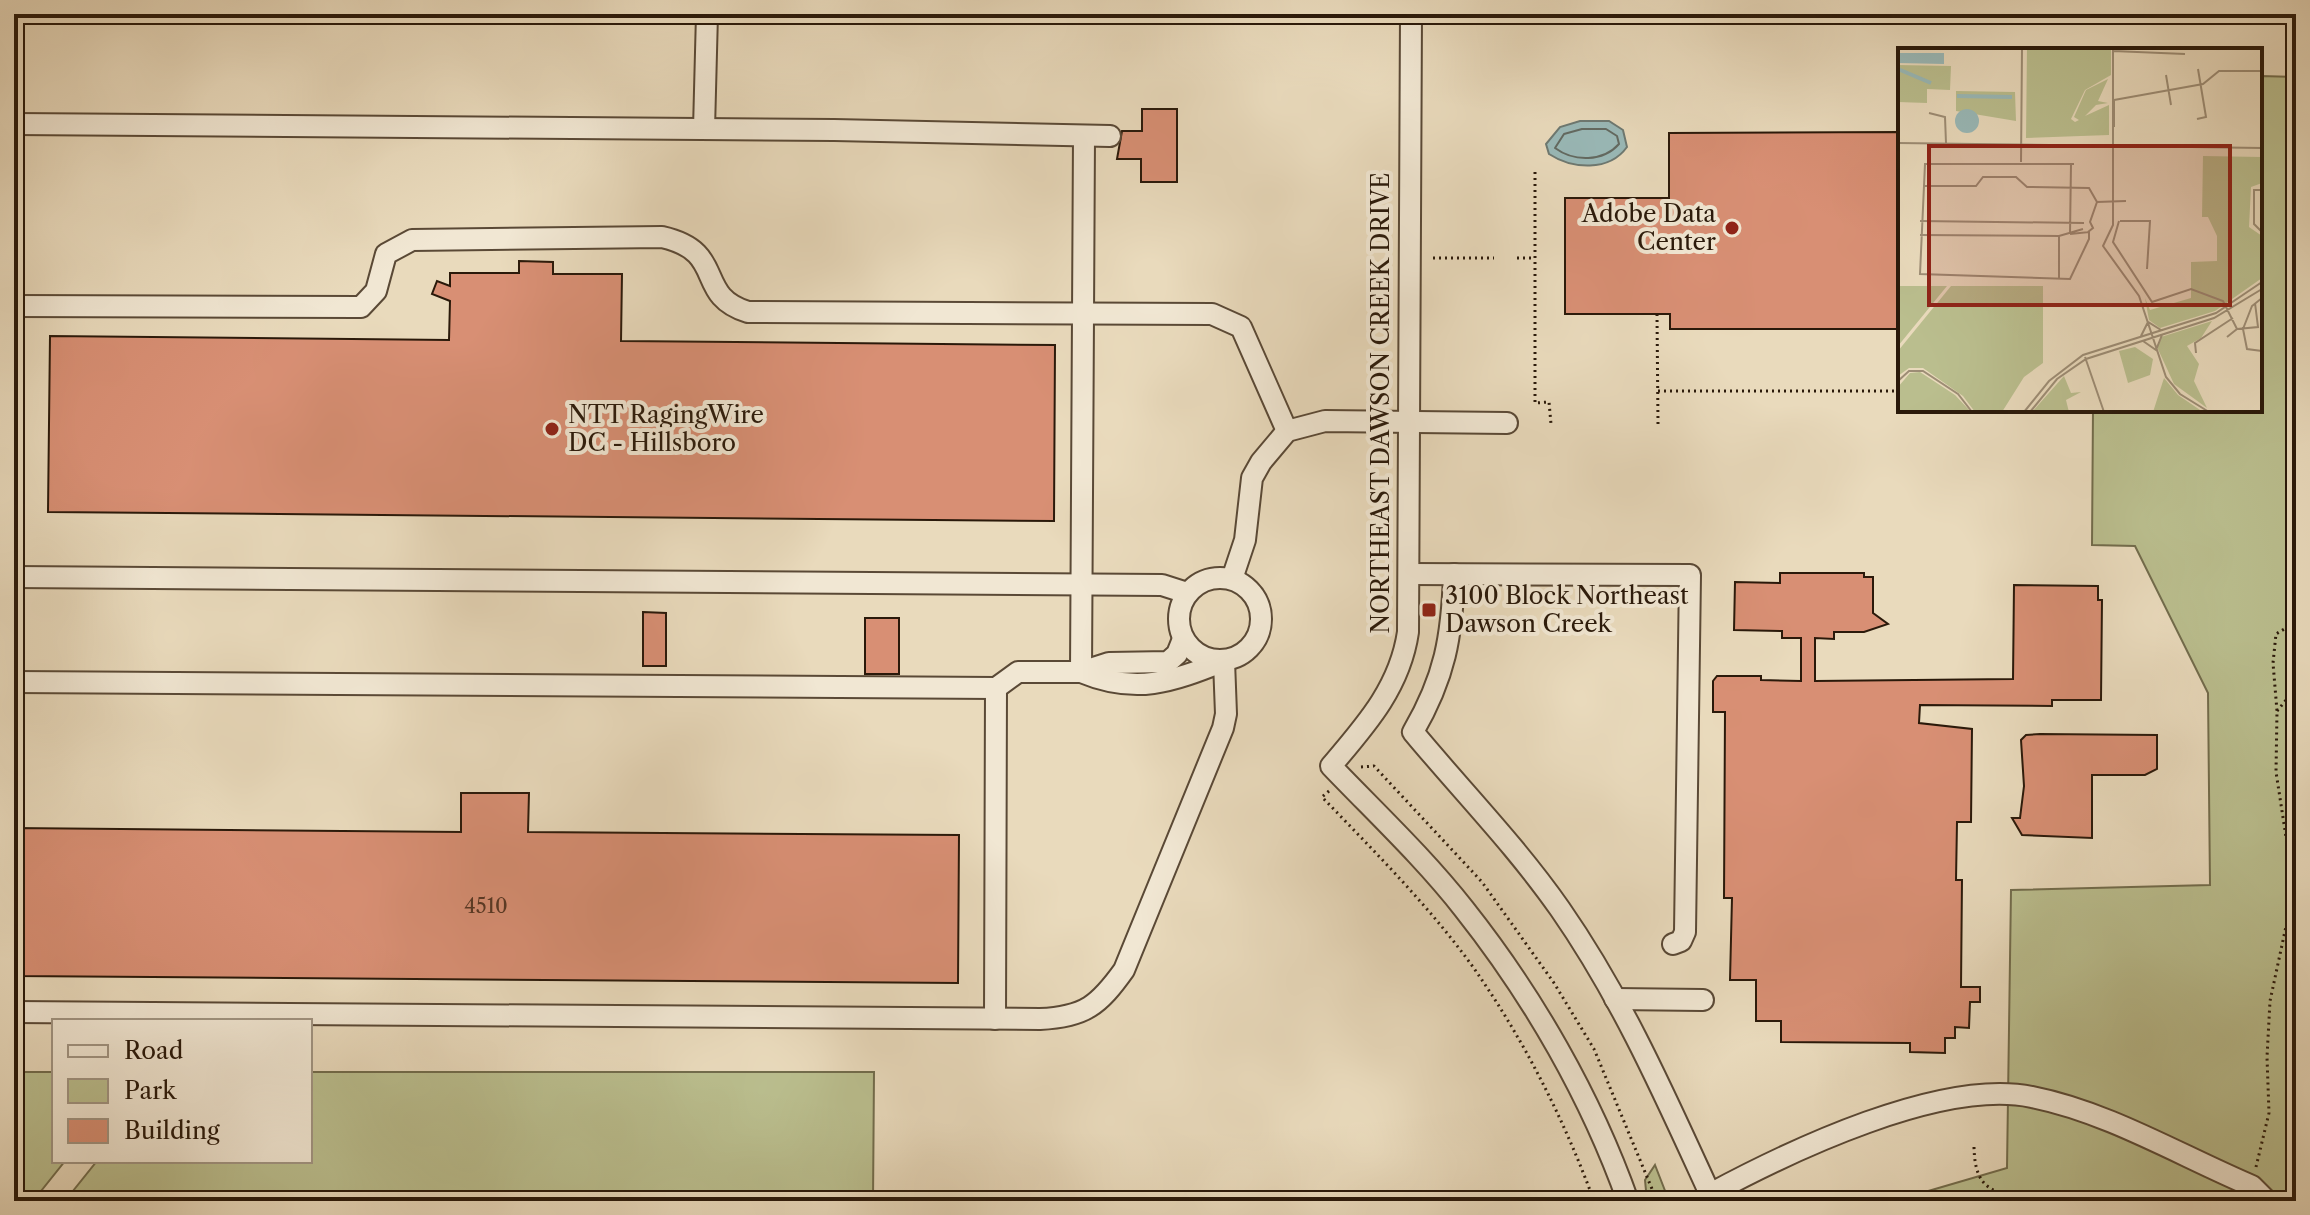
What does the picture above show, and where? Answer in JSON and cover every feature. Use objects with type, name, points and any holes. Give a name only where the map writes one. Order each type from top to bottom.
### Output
[{"type":"street","points":[[704,129],[707,14]]},
{"type":"street","name":"NORTHEAST DAWSON CREEK DRIVE","points":[[1411,14],[1408,632],[1395,678],[1384,701],[1331,766],[1423,862],[1502,961],[1563,1059],[1609,1151],[1628,1201]]},
{"type":"street","points":[[14,124],[704,129],[1110,136]]},
{"type":"street","points":[[1081,672],[1084,137]]},
{"type":"street","points":[[14,306],[361,307],[376,291],[386,254],[412,240],[648,237],[685,242],[694,248],[707,265],[720,298],[748,312],[1083,312],[1212,314],[1226,318],[1241,327],[1287,431]]},
{"type":"street","points":[[1232,579],[1245,540],[1252,478],[1287,431],[1325,421],[1507,423]]},
{"type":"street","points":[[1410,574],[1690,575],[1685,932],[1681,941],[1673,944]]},
{"type":"street","points":[[1454,574],[1446,659],[1439,682],[1413,732],[1513,848],[1560,909],[1640,1042],[1710,1194],[1748,1173],[1900,1112],[1941,1101],[2011,1094],[2079,1111],[2252,1186],[2267,1201]]},
{"type":"street","points":[[14,577],[1162,585],[1187,593]]},
{"type":"street","points":[[1081,672],[1110,684],[1167,684],[1224,661],[1246,651],[1260,631],[1261,615],[1256,599],[1246,587],[1232,579],[1216,578],[1200,582],[1187,593],[1180,607],[1178,623],[1183,639],[1200,655],[1224,661]]},
{"type":"street","points":[[14,682],[996,688],[1018,672],[1081,672],[1109,663],[1168,662],[1177,654],[1183,639]]},
{"type":"street","points":[[14,1012],[995,1019],[1076,1016],[1107,993],[1124,970],[1223,728],[1224,661]]},
{"type":"street","points":[[995,1019],[996,688]]},
{"type":"street","points":[[1615,999],[1703,1000]]},
{"type":"path","points":[[1535,172],[1535,403],[1549,402],[1551,424]]},
{"type":"path","points":[[1433,258],[1494,258]]},
{"type":"path","points":[[1517,258],[1535,258]]},
{"type":"path","points":[[1657,314],[1658,424]]},
{"type":"path","points":[[1658,391],[1898,391]]},
{"type":"path","points":[[2252,1186],[2269,1113],[2267,1057],[2270,1001],[2294,889],[2276,772],[2277,711],[2273,663],[2276,634],[2296,622]]},
{"type":"path","points":[[2277,711],[2296,688]]},
{"type":"path","points":[[1363,765],[1374,766],[1400,791],[1515,923],[1594,1049],[1617,1101],[1620,1119],[1657,1201]]},
{"type":"path","points":[[1322,797],[1400,880],[1473,968],[1532,1066],[1573,1148],[1594,1201]]},
{"type":"path","points":[[1974,1147],[1976,1174],[1986,1187],[2036,1201]]},
{"type":"green space","points":[[2262,76],[2296,77],[2296,1201],[1894,1201],[2007,1168],[2011,890],[2210,885],[2208,693],[2135,546],[2092,545],[2093,412],[2262,412]]},
{"type":"green space","points":[[14,1072],[52,1072],[52,1163],[63,1163],[33,1201],[14,1201]]},
{"type":"green space","points":[[312,1072],[874,1072],[873,1201],[65,1201],[95,1163],[312,1163]]},
{"type":"green space","points":[[1655,1165],[1669,1201],[1647,1201],[1645,1180]]},
{"type":"water","points":[[1580,121],[1609,121],[1623,130],[1627,147],[1610,161],[1590,166],[1568,163],[1549,154],[1546,144],[1560,127]]},
{"type":"building","points":[[1142,109],[1177,109],[1177,182],[1141,182],[1141,159],[1117,159],[1122,131],[1142,131]]},
{"type":"building","name":"Adobe Data Center","points":[[1898,132],[1898,329],[1670,329],[1670,314],[1565,314],[1565,198],[1669,198],[1669,133]]},
{"type":"building","name":"NTT RagingWire DC - Hillsboro","points":[[519,261],[553,262],[553,274],[622,274],[621,341],[1055,345],[1054,521],[48,512],[50,336],[449,340],[450,301],[432,294],[437,281],[450,286],[450,273],[519,273]]},
{"type":"building","points":[[1780,573],[1864,573],[1864,577],[1873,577],[1873,613],[1888,624],[1864,632],[1834,632],[1834,639],[1815,638],[1815,681],[2013,679],[2014,585],[2098,586],[2098,600],[2102,600],[2101,700],[2052,700],[2052,706],[1920,705],[1919,723],[1972,729],[1971,822],[1957,822],[1956,880],[1962,880],[1961,987],[1980,987],[1980,1002],[1970,1002],[1969,1028],[1955,1027],[1955,1038],[1945,1038],[1945,1053],[1910,1052],[1910,1043],[1781,1042],[1781,1021],[1756,1021],[1756,980],[1730,980],[1732,898],[1724,898],[1725,712],[1713,712],[1713,681],[1717,676],[1761,676],[1761,680],[1801,681],[1801,638],[1782,638],[1782,631],[1734,630],[1735,582],[1780,583]]},
{"type":"building","points":[[643,612],[666,613],[666,666],[643,666]]},
{"type":"building","points":[[865,618],[899,618],[899,674],[865,674]]},
{"type":"building","points":[[2026,735],[2157,735],[2157,769],[2145,775],[2092,775],[2092,838],[2022,835],[2012,818],[2020,818],[2024,786],[2021,740]]},
{"type":"building","points":[[461,793],[529,793],[528,832],[959,835],[958,983],[14,976],[14,828],[461,832]]},
{"type":"place","name":"Adobe Data Center","points":[[1732,228]]},
{"type":"place","name":"NTT RagingWire DC - Hillsboro","points":[[552,429]]},
{"type":"place","name":"3100 Block Northeast Dawson Creek","points":[[1429,610]]}]
